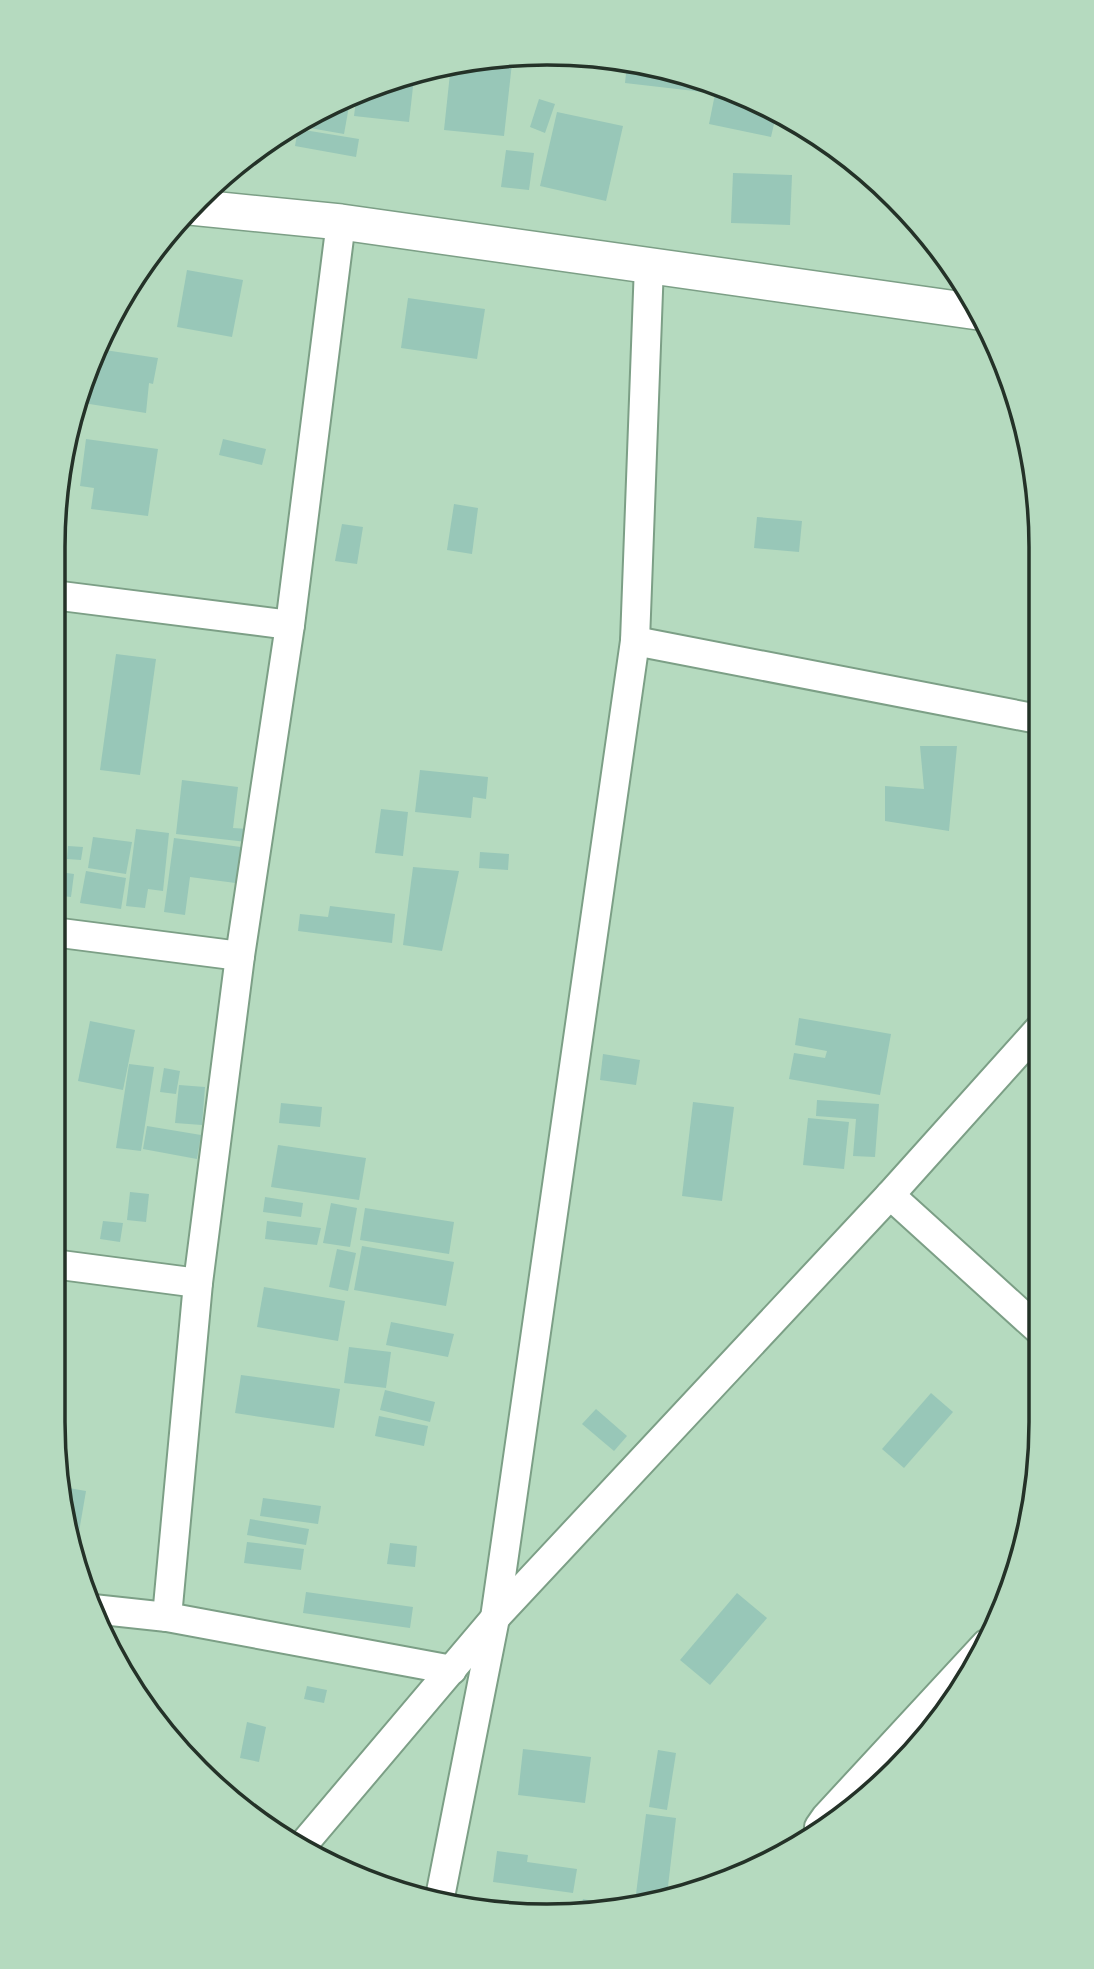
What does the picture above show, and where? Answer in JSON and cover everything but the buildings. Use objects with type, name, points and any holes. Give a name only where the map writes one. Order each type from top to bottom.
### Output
[{"type":"street","points":[[204,208],[341,222],[967,310]]},
{"type":"street","points":[[167,1617],[198,1283],[240,956],[290,625],[341,222]]},
{"type":"street","points":[[441,1892],[495,1618],[635,641],[649,265]]},
{"type":"street","points":[[65,597],[290,625]]},
{"type":"street","points":[[635,641],[1029,717]]},
{"type":"street","points":[[65,934],[240,956]]},
{"type":"street","points":[[307,1840],[495,1618],[890,1195],[1029,1040]]},
{"type":"street","points":[[890,1195],[1029,1321]]},
{"type":"street","points":[[65,1266],[198,1283]]},
{"type":"street","points":[[102,1609],[167,1617],[452,1670]]},
{"type":"street","points":[[831,1812],[943,1698]]}]
